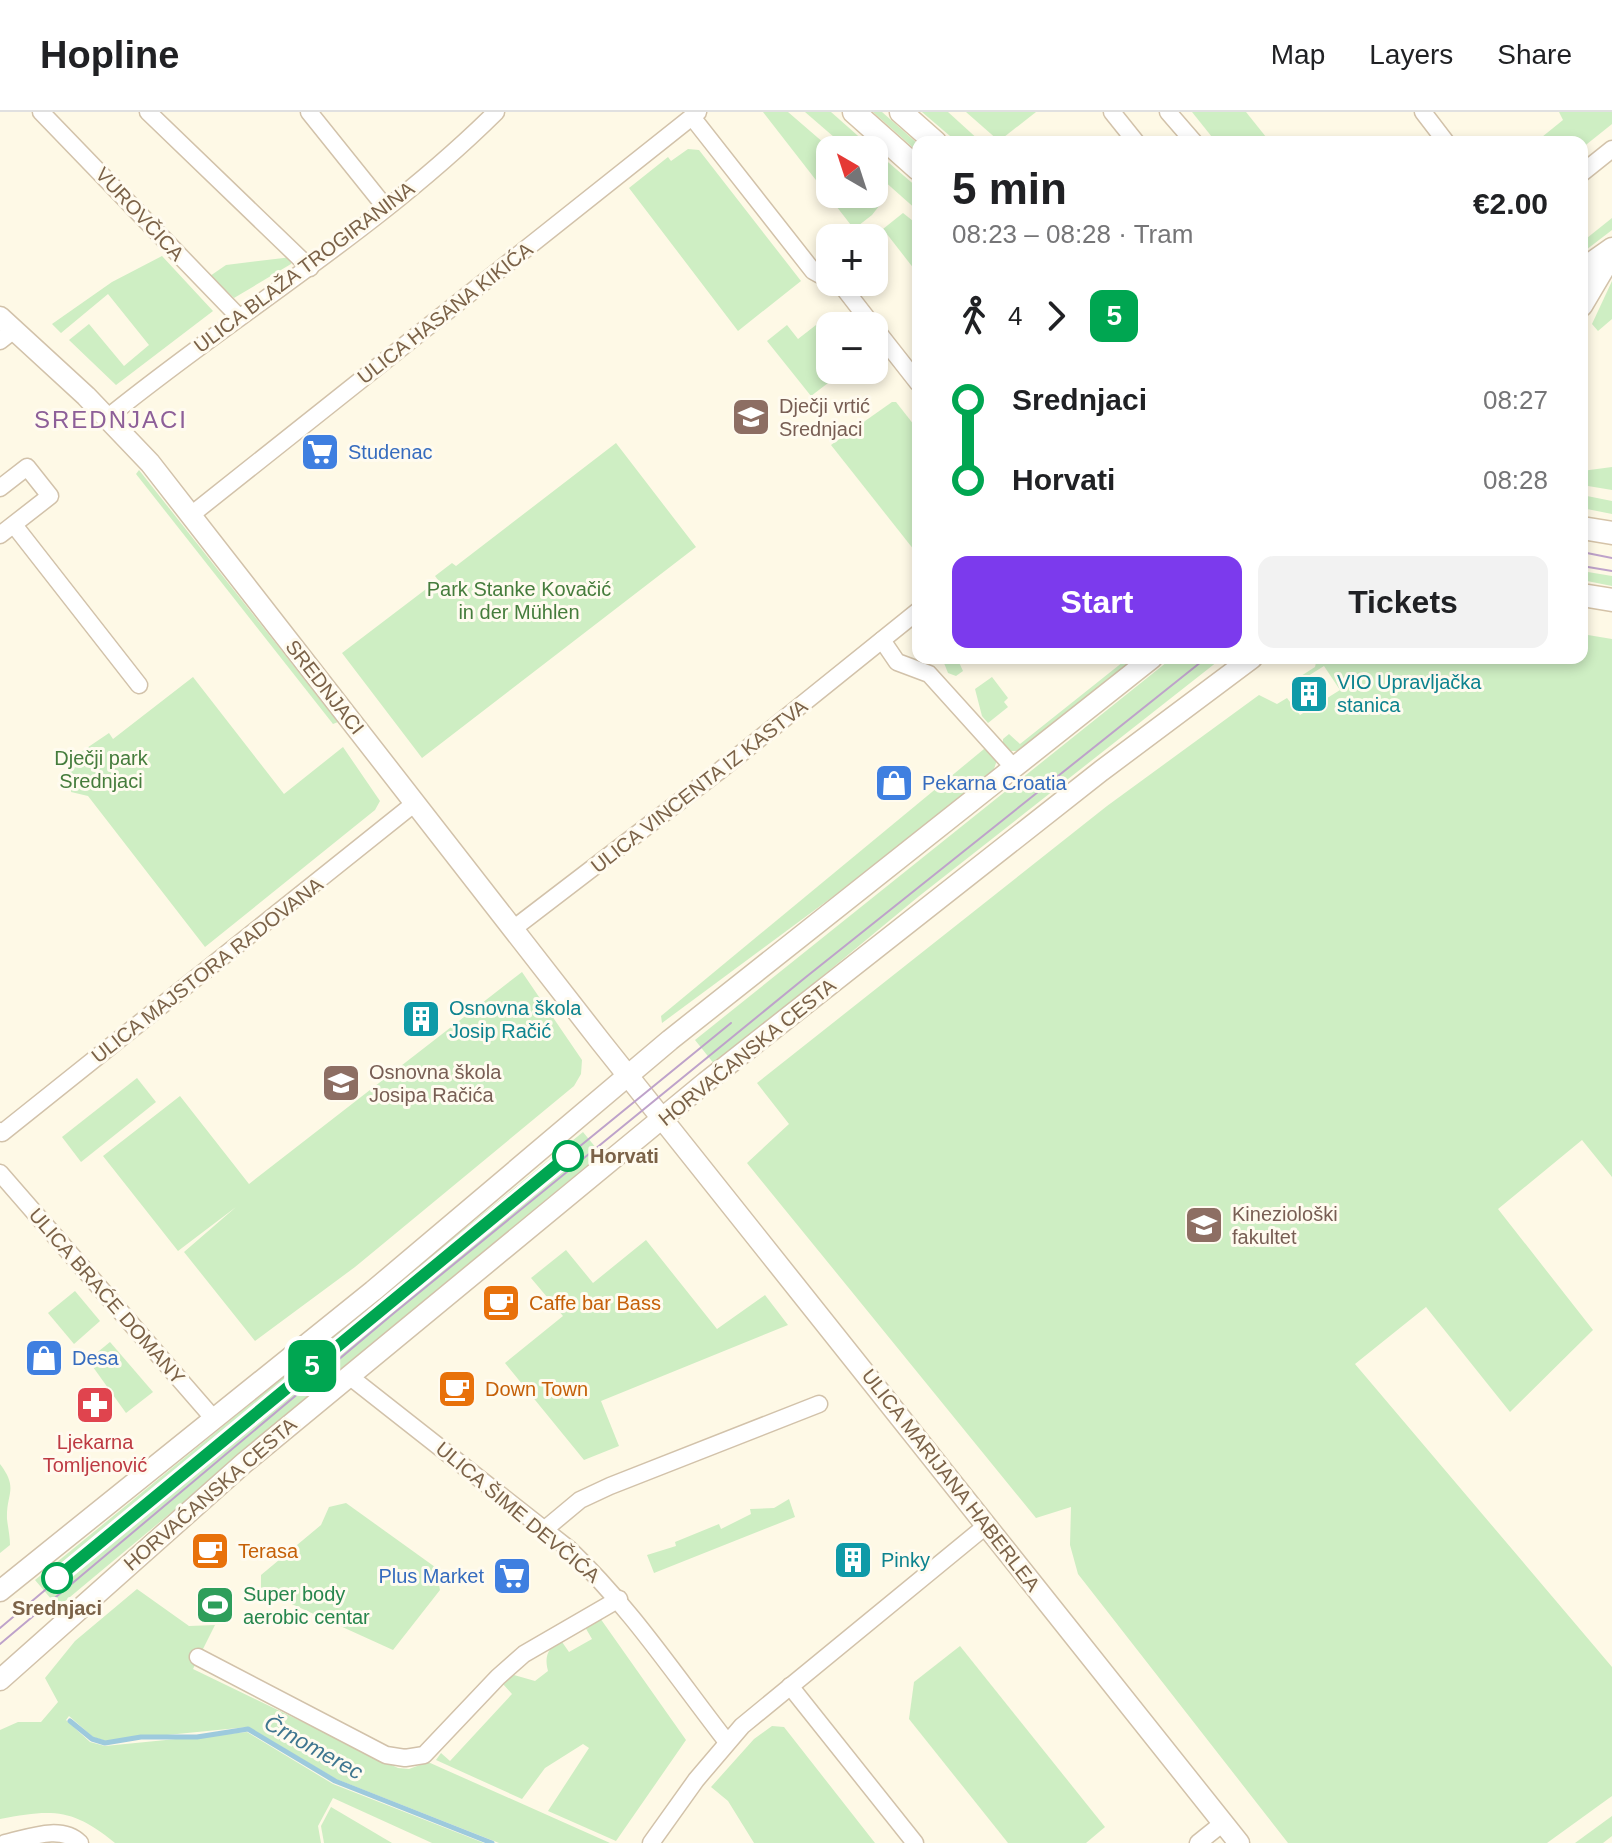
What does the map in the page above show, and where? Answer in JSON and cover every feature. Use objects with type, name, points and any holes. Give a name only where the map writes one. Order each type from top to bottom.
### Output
[{"type":"main road","points":[[854,112],[912,164]]},
{"type":"main road","points":[[901,112],[928,136]]},
{"type":"main road","points":[[1588,529],[1612,533]]},
{"type":"main road","points":[[1588,596],[1612,600]]},
{"type":"street","name":"VUROVČICA","points":[[41,112],[239,317]]},
{"type":"street","points":[[148,112],[310,268]]},
{"type":"street","points":[[309,112],[386,208]]},
{"type":"street","name":"ULICA BLAŽA TROGIRANINA","points":[[107,418],[239,317],[310,268],[444,162],[496,112]]},
{"type":"street","points":[[1112,112],[1131,136]]},
{"type":"street","points":[[1168,112],[1189,136]]},
{"type":"street","points":[[1423,112],[1441,136]]},
{"type":"street","points":[[695,114],[816,273]]},
{"type":"street","name":"ULICA HASANA KIKIĆA","points":[[191,515],[695,114]]},
{"type":"street","points":[[1588,168],[1612,149]]},
{"type":"street","points":[[1588,265],[1612,248]]},
{"type":"street","points":[[1588,296],[1612,255]]},
{"type":"street","points":[[850,296],[863,312]]},
{"type":"street","name":"SREDNJACI","points":[[5,329],[107,418],[191,515],[629,1077]]},
{"type":"street","points":[[888,344],[912,375]]},
{"type":"street","points":[[0,488],[27,467],[50,496],[7,530],[139,685]]},
{"type":"street","name":"ULICA VINCENTA IZ KASTVA","points":[[513,929],[682,801],[912,616]]},
{"type":"street","points":[[882,640],[897,662],[929,674],[1014,768]]},
{"type":"street","points":[[0,1591],[629,1077],[1144,664]]},
{"type":"street","name":"HORVAĆANSKA CESTA","points":[[0,1680],[244,1463],[664,1118],[1101,771],[1244,664]]},
{"type":"street","name":"ULICA MAJSTORA RADOVANA","points":[[0,1131],[2,1133],[415,803]]},
{"type":"street","name":"ULICA MARIJANA HABERLEA","points":[[629,1077],[1239,1843]]},
{"type":"street","name":"ULICA BRAĆE DOMANY","points":[[0,1173],[214,1419]]},
{"type":"street","name":"ULICA ŠIME DEVČIĆA","points":[[349,1376],[544,1530],[619,1599],[727,1742]]},
{"type":"street","points":[[544,1530],[563,1512],[600,1491],[819,1404]]},
{"type":"street","points":[[651,1843],[727,1742],[790,1686],[987,1525]]},
{"type":"street","points":[[198,1657],[386,1755],[405,1758],[424,1755],[524,1654],[619,1599]]},
{"type":"street","points":[[790,1686],[915,1843]]},
{"type":"street","points":[[1198,1843],[1223,1823]]},
{"type":"street","points":[[5,1843],[51,1832],[75,1838],[80,1843]]},
{"type":"green space","points":[[763,112],[788,112],[816,136],[816,180]]},
{"type":"green space","points":[[805,112],[831,112],[858,136],[833,136]]},
{"type":"green space","points":[[873,112],[882,112],[912,139],[912,147]]},
{"type":"green space","points":[[922,112],[948,112],[974,136],[950,136]]},
{"type":"green space","points":[[966,112],[1036,112],[1005,136],[993,136]]},
{"type":"green space","points":[[1192,112],[1246,112],[1265,136],[1211,136]]},
{"type":"green space","points":[[1559,112],[1612,112],[1612,124],[1588,143],[1588,136],[1543,136],[1563,120]]},
{"type":"green space","points":[[688,149],[699,150],[801,281],[738,331],[629,188],[668,157],[671,161]]},
{"type":"green space","points":[[888,162],[912,183],[912,206],[888,184]]},
{"type":"green space","points":[[838,208],[877,208],[860,224],[850,224]]},
{"type":"green space","points":[[903,213],[912,220],[912,266],[888,235],[888,225]]},
{"type":"green space","points":[[1612,218],[1612,230],[1588,248],[1588,237]]},
{"type":"green space","points":[[162,256],[213,311],[116,385],[69,340],[89,324],[124,366],[149,345],[108,294],[61,333],[52,324],[112,282]]},
{"type":"green space","points":[[292,257],[291,264],[234,298],[210,276],[226,265]]},
{"type":"green space","points":[[1612,281],[1612,319],[1598,331],[1592,324]]},
{"type":"green space","points":[[787,325],[798,339],[816,325],[816,384],[827,384],[811,396],[767,341]]},
{"type":"green space","points":[[896,402],[912,422],[912,547],[831,445]]},
{"type":"green space","name":"Park Stanke Kovačić in der Mühlen","points":[[616,443],[696,547],[422,758],[342,653],[438,580],[435,576],[452,563],[456,566]]},
{"type":"green space","points":[[1612,467],[1612,490],[1588,486],[1588,470]]},
{"type":"green space","points":[[139,470],[338,722],[333,724],[136,474]]},
{"type":"green space","points":[[1588,496],[1612,501],[1612,514],[1588,509]]},
{"type":"green space","points":[[1588,572],[1612,576],[1612,586],[1588,581]]},
{"type":"green space","name":"Kineziološki fakultet","points":[[1588,635],[1612,639],[1612,1177],[1582,1140],[1498,1209],[1593,1330],[1510,1412],[1426,1307],[1355,1364],[1612,1667],[1612,1796],[1547,1843],[1288,1843],[1078,1574],[1070,1545],[1071,1507],[1036,1518],[747,1163],[789,1124],[757,1083],[1107,806],[1259,695],[1277,704],[1287,698],[1300,715],[1340,690],[1324,666],[1292,686],[1290,683],[1316,664],[1588,664]]},
{"type":"green space","points":[[944,664],[960,664],[963,671],[956,676],[948,673]]},
{"type":"green space","points":[[1120,664],[1129,664],[1019,751],[1010,751],[1003,745],[1003,739],[1009,734],[1020,744]]},
{"type":"green space","points":[[1165,664],[1214,664],[918,897],[715,1065],[695,1040]]},
{"type":"green space","name":"Dječji park Srednjaci","points":[[193,677],[284,794],[343,747],[380,801],[375,810],[205,947],[88,796],[71,792],[73,776],[69,771],[74,768],[75,756],[109,733],[113,739]]},
{"type":"green space","points":[[992,677],[1008,698],[1004,702],[1008,707],[988,723],[982,716],[975,689]]},
{"type":"green space","points":[[994,748],[998,757],[993,772],[835,895],[662,1023],[661,1016],[984,749]]},
{"type":"green space","points":[[522,972],[582,1060],[581,1074],[574,1086],[355,1267],[255,1341],[184,1252],[236,1207],[178,1251],[103,1156],[180,1096],[249,1184]]},
{"type":"green space","points":[[137,1078],[156,1102],[81,1162],[62,1137]]},
{"type":"green space","points":[[583,1132],[601,1154],[58,1607],[35,1580]]},
{"type":"green space","points":[[646,1240],[717,1329],[765,1295],[788,1325],[601,1401],[619,1446],[584,1460],[505,1363],[563,1316],[531,1278],[566,1250],[593,1283]]},
{"type":"green space","points":[[75,1291],[100,1321],[74,1344],[48,1313]]},
{"type":"green space","points":[[110,1342],[153,1392],[126,1413],[88,1360]]},
{"type":"green space","points":[[0,1464],[10,1486],[7,1519],[10,1545],[0,1553]]},
{"type":"green space","points":[[789,1499],[795,1517],[654,1573],[647,1555],[676,1546],[675,1542],[719,1524],[721,1529],[751,1514],[750,1509],[774,1508]]},
{"type":"green space","points":[[346,1503],[435,1567],[440,1590],[393,1650],[261,1590],[261,1575],[321,1525],[329,1507]]},
{"type":"green space","points":[[137,1589],[189,1626],[215,1625],[193,1669],[398,1768],[409,1769],[428,1762],[610,1843],[499,1843],[336,1779],[248,1727],[106,1741],[93,1737],[69,1716],[66,1720],[90,1742],[105,1746],[247,1732],[333,1784],[484,1843],[432,1843],[333,1798],[318,1826],[321,1843],[115,1843],[87,1823],[61,1814],[0,1819],[0,1730],[18,1722],[41,1722],[58,1702],[45,1678],[75,1641]]},
{"type":"green space","points":[[600,1618],[686,1740],[616,1841],[548,1811],[589,1748],[583,1744],[545,1768],[522,1799],[436,1760],[441,1753],[450,1761],[512,1694],[502,1683],[514,1675],[535,1681],[548,1671],[547,1657],[560,1639],[569,1652],[592,1639],[585,1627]]},
{"type":"green space","points":[[960,1646],[1105,1827],[1086,1843],[1008,1843],[909,1719],[914,1682]]},
{"type":"green space","points":[[772,1726],[784,1727],[875,1843],[754,1843],[728,1801],[711,1787],[754,1739]]},
{"type":"green space","points":[[331,1807],[392,1843],[324,1843],[321,1826]]},
{"type":"green space","points":[[1612,1816],[1612,1836],[1603,1843],[1575,1843]]},
{"type":"waterway","name":"Črnomerec","points":[[70,1721],[92,1739],[105,1743],[141,1737],[197,1737],[248,1729],[335,1781],[492,1843]]},
{"type":"tram line","points":[[1588,553],[1612,558]]},
{"type":"tram line","points":[[1588,567],[1612,571]]},
{"type":"tram line","points":[[0,1644],[394,1313],[806,977],[1198,664]]},
{"type":"tram line","points":[[536,1182],[731,1023]]},
{"type":"tram line","name":"5","points":[[57,1578],[568,1156]]},
{"type":"tram line","points":[[0,1628],[203,1457]]},
{"type":"place","name":"Dječji vrtić Srednjaci","points":[[751,417]]},
{"type":"place","name":"Studenac","points":[[320,452]]},
{"type":"place","name":"VIO Upravljačka stanica","points":[[1309,694]]},
{"type":"place","name":"Pekarna Croatia","points":[[894,783]]},
{"type":"place","name":"Osnovna škola Josip Račić","points":[[421,1019]]},
{"type":"place","name":"Osnovna škola Josipa Račića","points":[[341,1083]]},
{"type":"place","name":"Horvati","points":[[568,1156]]},
{"type":"place","name":"Kineziološki fakultet","points":[[1204,1225]]},
{"type":"place","name":"Caffe bar Bass","points":[[501,1303]]},
{"type":"place","name":"Desa","points":[[44,1358]]},
{"type":"place","name":"Down Town","points":[[457,1389]]},
{"type":"place","name":"Ljekarna Tomljenović","points":[[95,1405]]},
{"type":"place","name":"Terasa","points":[[210,1551]]},
{"type":"place","name":"Pinky","points":[[853,1560]]},
{"type":"place","name":"Plus Market","points":[[512,1576]]},
{"type":"place","name":"Srednjaci","points":[[57,1578]]},
{"type":"place","name":"Super body aerobic centar","points":[[215,1605]]},
{"type":"district","name":"SREDNJACI","points":[[111,420]]}]
